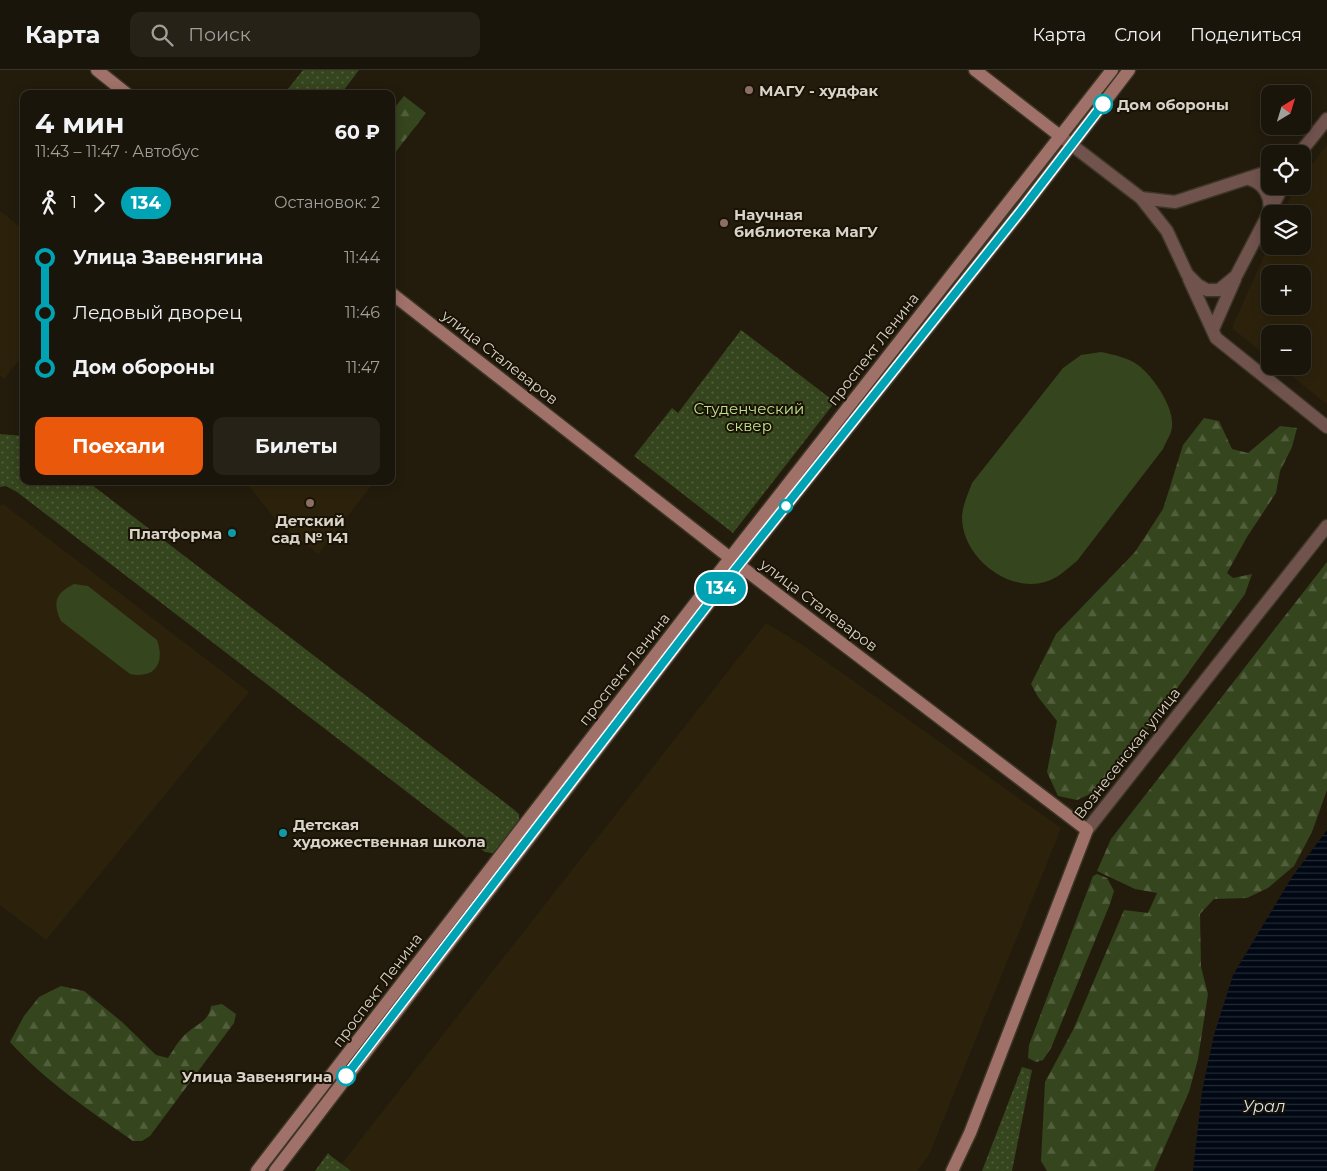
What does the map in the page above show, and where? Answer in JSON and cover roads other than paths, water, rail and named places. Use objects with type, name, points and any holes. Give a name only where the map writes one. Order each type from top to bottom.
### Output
[{"type":"main road","points":[[97,70],[122,90]]},
{"type":"main road","points":[[975,70],[1060,136]]},
{"type":"main road","name":"проспект Ленина","points":[[275,1171],[735,562],[1112,70]]},
{"type":"main road","name":"проспект Ленина","points":[[257,1171],[735,562],[1071,145],[1129,70]]},
{"type":"main road","name":"улица Сталеваров","points":[[395,296],[735,562],[1087,830]]},
{"type":"main road","name":"Вознесенская улица","points":[[952,1171],[970,1133],[1087,830]]},
{"type":"street","points":[[1306,145],[1327,119]]},
{"type":"street","points":[[1060,136],[1141,198],[1167,231],[1214,334],[1327,427]]},
{"type":"street","points":[[1141,198],[1175,202],[1261,174]]},
{"type":"street","points":[[1249,179],[1262,185],[1269,197],[1269,205]]},
{"type":"street","points":[[1167,231],[1165,221],[1169,210],[1175,202]]},
{"type":"street","points":[[1214,334],[1236,276],[1261,229]]},
{"type":"street","points":[[1187,274],[1207,290],[1219,290],[1236,276]]},
{"type":"street","name":"Вознесенская улица","points":[[1087,830],[1327,526]]},
{"type":"water","name":"Урал","points":[[1327,830],[1327,1171],[1193,1171],[1202,1091],[1214,1035],[1233,975],[1292,877]]},
{"type":"place","name":"МАГУ - худфак","points":[[749,90]]},
{"type":"place","name":"Дом обороны","points":[[1103,104]]},
{"type":"place","name":"Научная библиотека МаГУ","points":[[724,223]]},
{"type":"place","name":"Детский сад № 141","points":[[310,503]]},
{"type":"place","name":"Платформа","points":[[232,533]]},
{"type":"place","name":"Детская художественная школа","points":[[283,833]]},
{"type":"place","name":"Улица Завенягина","points":[[346,1076]]},
{"type":"park label","name":"Студенческий сквер","points":[[749,416]]}]
